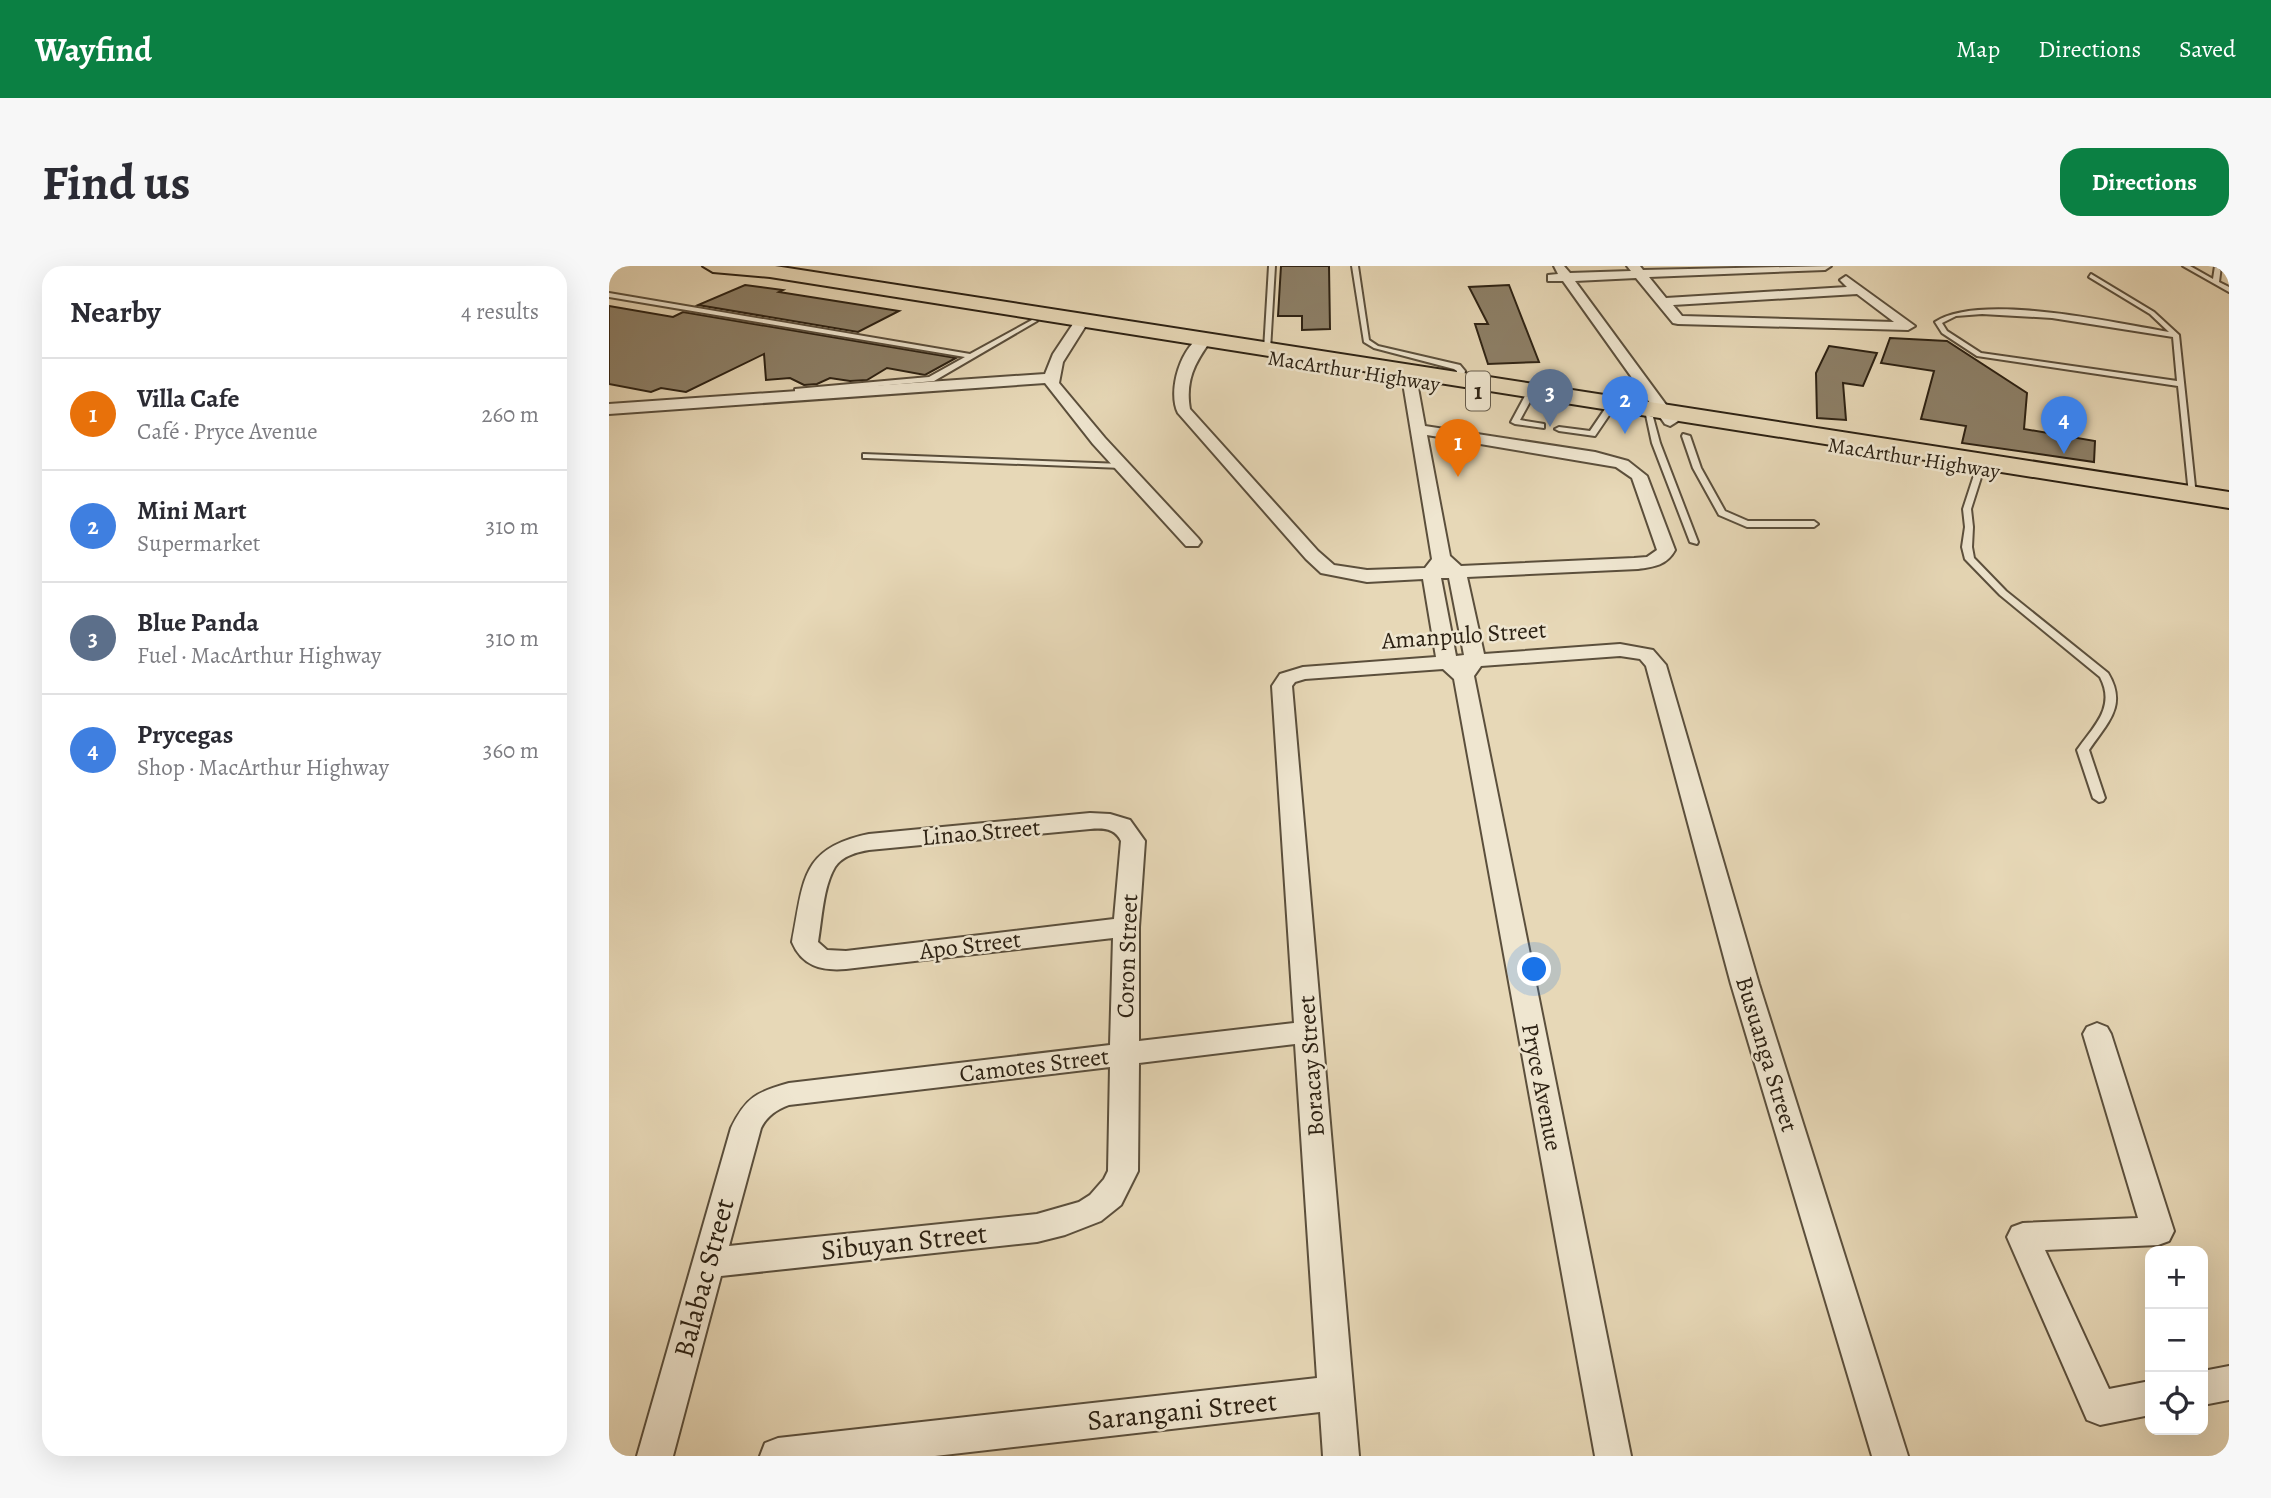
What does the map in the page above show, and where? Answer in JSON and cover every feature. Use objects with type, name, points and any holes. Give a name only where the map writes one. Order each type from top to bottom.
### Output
[{"type":"highway","name":"MacArthur Highway","points":[[721,267],[770,271],[1202,343]]},
{"type":"highway","name":"MacArthur Highway","points":[[721,267],[755,277],[1034,321],[1251,350],[1608,411],[2229,500]]},
{"type":"highway","name":"MacArthur Highway","points":[[1408,376],[1460,379],[1662,418]]},
{"type":"highway","name":"MacArthur Highway","points":[[1981,465],[2229,508]]},
{"type":"street","points":[[1558,275],[1612,277],[1637,271],[1826,266],[1908,326],[1678,320],[1637,271]]},
{"type":"street","points":[[1558,275],[1662,418]]},
{"type":"street","points":[[1558,275],[1662,418]]},
{"type":"street","points":[[1663,302],[1860,290]]},
{"type":"street","points":[[1078,327],[1054,365],[1051,378],[1064,401],[1192,542]]},
{"type":"street","points":[[1202,343],[1189,358],[1183,371],[1180,396],[1183,410],[1328,569],[1353,575],[1436,566],[1457,572],[1634,564],[1664,555],[1665,550],[1639,476],[1622,464],[1595,457],[1417,429]]},
{"type":"street","name":"Pryce Avenue","points":[[1408,376],[1436,566],[1462,666],[1613,1456]]},
{"type":"street","points":[[609,407],[1051,378]]},
{"type":"street","name":"Pryce Avenue","points":[[1457,572],[1462,666]]},
{"type":"street","name":"Amanpulo Street","points":[[1287,678],[1303,673],[1462,666],[1620,650],[1646,654]]},
{"type":"street","name":"Busuanga Street","points":[[1646,654],[1656,665],[1745,984],[1890,1456]]},
{"type":"street","name":"Boracay Street","points":[[1287,678],[1282,686],[1341,1456]]},
{"type":"street","name":"Linao Street","points":[[814,956],[805,942],[822,870],[825,862],[842,849],[869,842],[1090,821],[1119,823]]},
{"type":"street","name":"Coron Street","points":[[1096,1210],[1110,1199],[1123,1171],[1126,927],[1133,841],[1129,831],[1119,823]]},
{"type":"street","name":"Apo Street","points":[[814,956],[846,960],[1126,927]]},
{"type":"street","name":"Camotes Street","points":[[761,1105],[789,1094],[1308,1032]]},
{"type":"street","points":[[2097,1034],[2158,1231],[2023,1237],[2100,1408],[2145,1399]]},
{"type":"street","name":"Balabac Street","points":[[655,1456],[745,1128],[752,1112],[761,1105]]},
{"type":"street","name":"Sibuyan Street","points":[[708,1264],[1037,1228],[1080,1218],[1096,1210]]},
{"type":"street","points":[[2208,1387],[2229,1383]]},
{"type":"street","name":"Sarangani Street","points":[[778,1456],[1336,1393]]},
{"type":"lane","points":[[1251,350],[1272,266]]},
{"type":"lane","points":[[1355,266],[1366,341],[1376,347],[1457,367],[1461,371],[1460,379]]},
{"type":"lane","points":[[2186,266],[2229,290]]},
{"type":"lane","points":[[2216,283],[2218,266]]},
{"type":"lane","points":[[2091,276],[2152,313],[2176,335],[2193,494]]},
{"type":"lane","points":[[609,295],[970,356]]},
{"type":"lane","points":[[2176,335],[2008,312],[1955,314],[1938,322],[1944,332],[1979,355],[2182,384]]},
{"type":"lane","points":[[609,407],[918,382],[941,375],[1034,321]]},
{"type":"lane","points":[[1528,398],[1514,422],[1541,426]]},
{"type":"lane","points":[[1559,429],[1592,434],[1608,411]]},
{"type":"lane","points":[[1662,418],[1697,468],[1722,513],[1747,524],[1814,524]]},
{"type":"lane","points":[[1662,418],[1656,443],[1694,542]]},
{"type":"lane","points":[[866,456],[1122,466]]},
{"type":"lane","points":[[1981,465],[1969,498],[1966,518],[1969,527],[1967,547],[1970,559],[2003,593],[2104,675],[2109,683],[2109,717],[2083,750],[2099,798]]},
{"type":"building","points":[[1281,266],[1329,266],[1330,329],[1302,330],[1302,316],[1278,316]]},
{"type":"building","points":[[745,285],[899,311],[858,332],[698,305]]},
{"type":"building","points":[[1509,285],[1539,362],[1488,364],[1475,324],[1488,324],[1469,287]]},
{"type":"building","points":[[609,306],[673,317],[683,312],[956,358],[925,375],[887,368],[867,380],[830,378],[817,384],[804,385],[790,378],[766,380],[764,354],[686,392],[661,388],[651,392],[609,384]]},
{"type":"building","points":[[1890,338],[1947,341],[2027,393],[2024,429],[2095,441],[2094,462],[1962,443],[1966,426],[1921,419],[1934,371],[1881,363]]},
{"type":"building","points":[[1829,346],[1877,353],[1863,386],[1843,383],[1846,420],[1817,418],[1816,373]]},
{"type":"place","name":"Blue Panda","points":[[1550,427]]},
{"type":"place","name":"Mini Mart","points":[[1625,434]]},
{"type":"place","name":"Prycegas","points":[[2064,454]]},
{"type":"place","name":"Villa Cafe","points":[[1458,477]]}]
